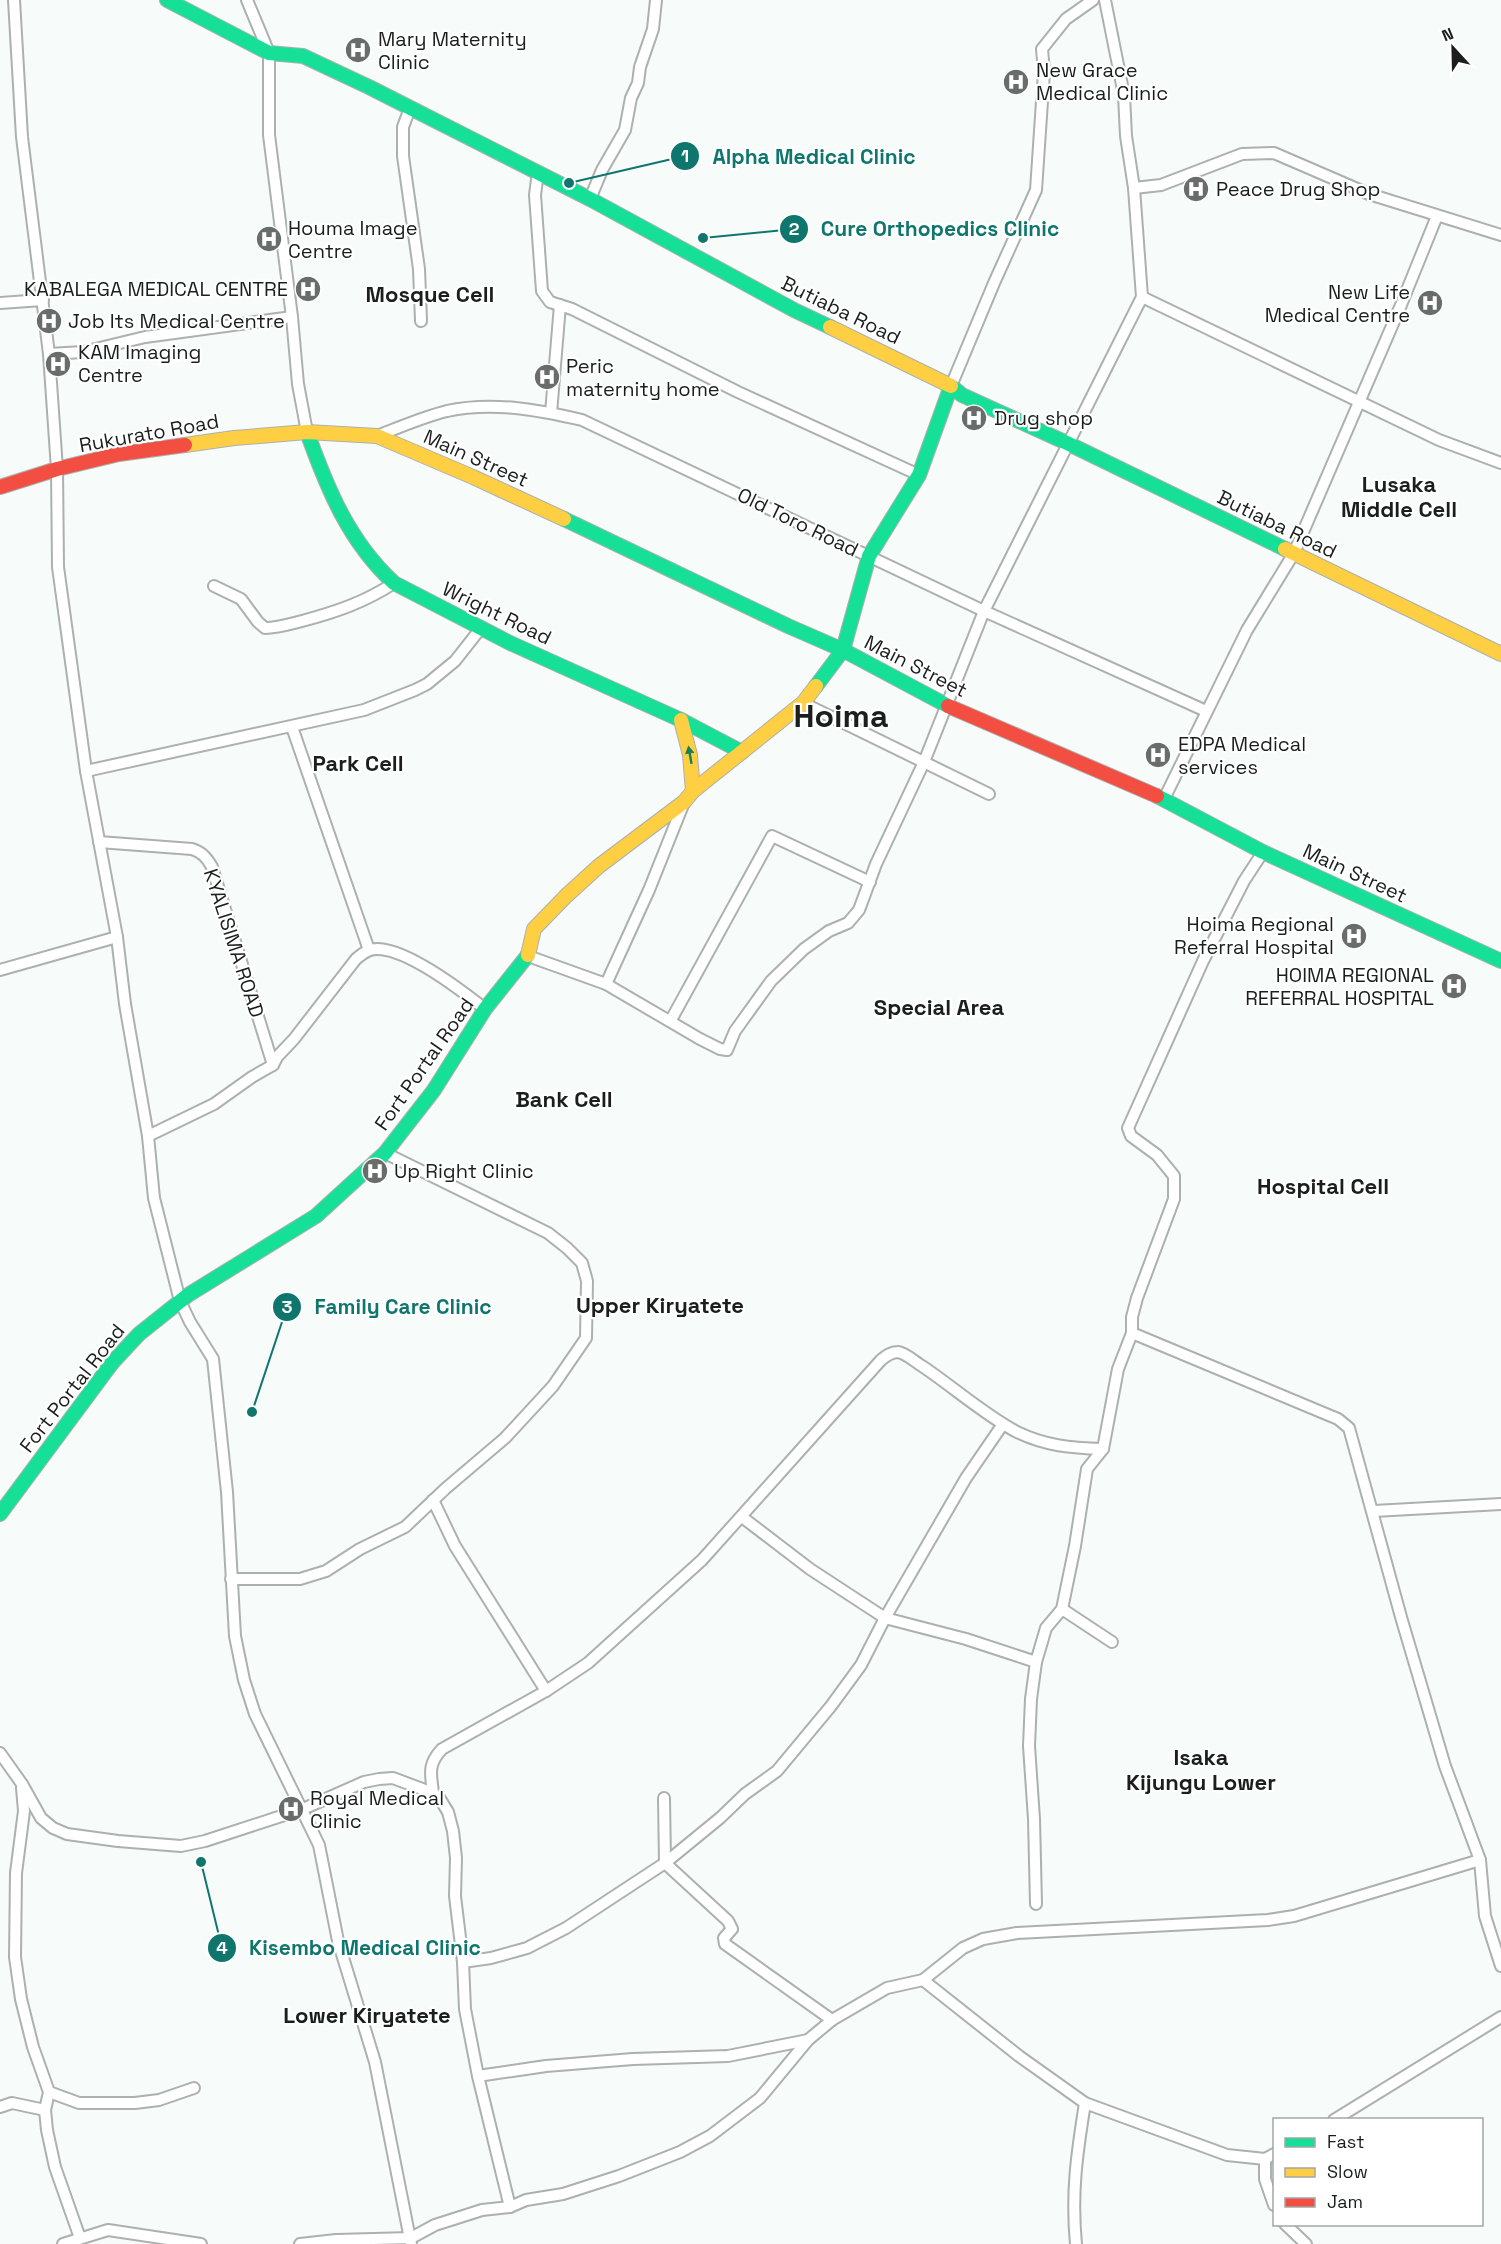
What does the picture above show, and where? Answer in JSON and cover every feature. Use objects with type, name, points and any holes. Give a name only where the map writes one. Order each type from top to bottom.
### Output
[{"type":"main road","name":"Butiaba Road","points":[[167,0],[268,53],[303,56],[410,108],[590,198],[794,310],[951,386],[962,395],[1067,443],[1501,654]]},
{"type":"main road","points":[[843,650],[869,556],[919,475],[951,386]]},
{"type":"main road","name":"Main Street","points":[[308,432],[376,436],[473,477],[843,650],[947,705],[1164,799],[1263,852],[1501,961]]},
{"type":"main road","name":"Rukurato Road","points":[[0,487],[57,469],[119,454],[234,438],[308,432]]},
{"type":"main road","name":"Wright Road","points":[[308,432],[330,493],[371,560],[394,583],[510,644],[681,720],[742,752]]},
{"type":"main road","name":"Fort Portal Road","points":[[0,1514],[112,1363],[139,1334],[180,1301],[316,1216],[386,1153],[434,1090],[485,1009],[528,956],[534,929],[566,896],[600,866],[803,704],[843,650]]},
{"type":"main road","points":[[681,720],[693,773],[689,797]]},
{"type":"street","points":[[14,0],[22,137],[49,354],[57,469],[58,567],[86,771],[117,937],[125,1004],[148,1136],[154,1198],[180,1301],[213,1359],[227,1492],[235,1636],[244,1680],[255,1714],[319,1845],[338,1941],[375,2062],[411,2241]]},
{"type":"street","points":[[247,0],[268,53],[269,135],[292,316],[298,384],[308,432]]},
{"type":"street","points":[[590,198],[602,170],[625,130],[631,98],[638,83],[640,67],[652,29],[656,0]]},
{"type":"street","points":[[951,386],[1036,190],[1044,72],[1042,49],[1066,19],[1093,0]]},
{"type":"street","points":[[528,956],[606,984],[700,1039],[720,1049],[728,1050],[735,1031],[771,981],[804,949],[829,931],[848,923],[860,910],[876,864],[924,762],[984,611],[1142,297],[1124,95],[1105,0]]},
{"type":"street","points":[[410,108],[403,127],[403,156],[419,269],[421,321]]},
{"type":"street","points":[[1134,188],[1161,185],[1242,154],[1274,153],[1369,194],[1501,235]]},
{"type":"street","points":[[538,172],[535,195],[542,291],[547,299],[572,309],[738,393],[919,475]]},
{"type":"street","points":[[1164,799],[1246,630],[1294,553],[1437,216]]},
{"type":"street","points":[[1142,297],[1439,440],[1501,463]]},
{"type":"street","points":[[0,303],[43,300]]},
{"type":"street","points":[[551,413],[560,305]]},
{"type":"street","points":[[49,354],[83,352],[145,337],[292,316]]},
{"type":"street","name":"Old Toro Road","points":[[376,436],[426,418],[469,408],[492,406],[551,413],[582,420],[984,611],[1206,711]]},
{"type":"street","points":[[214,586],[241,599],[258,622],[265,628],[272,628],[349,608],[394,583]]},
{"type":"street","points":[[86,771],[364,710],[427,684],[455,661],[481,628]]},
{"type":"street","points":[[803,704],[989,794]]},
{"type":"street","points":[[292,727],[369,950]]},
{"type":"street","points":[[606,984],[689,797]]},
{"type":"street","points":[[671,1020],[771,836],[870,882]]},
{"type":"street","name":"KYALISIMA ROAD","points":[[99,842],[192,849],[202,853],[208,860],[273,1065]]},
{"type":"street","points":[[1036,1904],[1029,1746],[1031,1698],[1036,1662],[1046,1628],[1062,1609],[1087,1469],[1103,1449],[1118,1369],[1132,1333],[1132,1317],[1137,1298],[1174,1199],[1174,1176],[1157,1155],[1131,1136],[1128,1128],[1203,961],[1244,881],[1263,852]]},
{"type":"street","points":[[0,970],[117,937]]},
{"type":"street","points":[[148,1136],[214,1104],[273,1065],[276,1057],[294,1039],[356,959],[369,950],[387,951],[414,961],[464,992],[485,1009]]},
{"type":"street","points":[[231,1580],[300,1579],[326,1571],[360,1549],[405,1527],[506,1438],[553,1386],[586,1338],[587,1281],[582,1263],[567,1248],[548,1233],[386,1153]]},
{"type":"street","points":[[1132,1333],[1345,1423],[1349,1428],[1445,1766],[1480,1860],[1485,1916],[1501,1966]]},
{"type":"street","points":[[433,1793],[430,1767],[434,1757],[442,1749],[546,1691],[588,1663],[702,1560],[881,1360],[889,1354],[898,1352],[912,1360],[1019,1433],[1065,1448],[1103,1449]]},
{"type":"street","points":[[463,1962],[491,1958],[537,1943],[566,1929],[665,1863],[746,1794],[777,1771],[824,1715],[861,1665],[885,1618],[966,1478],[1003,1424]]},
{"type":"street","points":[[433,1500],[460,1554],[546,1691]]},
{"type":"street","points":[[1374,1510],[1501,1504]]},
{"type":"street","points":[[742,1517],[810,1569],[885,1618],[966,1639],[1036,1662]]},
{"type":"street","points":[[1062,1609],[1112,1642]]},
{"type":"street","points":[[0,1753],[22,1784],[41,1818],[53,1828],[67,1834],[118,1840],[181,1846],[249,1828],[303,1809],[364,1782],[379,1779],[393,1778],[433,1793],[440,1799],[448,1812],[453,1831],[456,1858],[455,1896],[463,1962],[465,2009],[478,2076],[510,2207]]},
{"type":"street","points":[[22,1784],[24,1811],[16,1873],[15,1957],[21,1999],[33,2047],[49,2092],[45,2110],[46,2130],[55,2168],[80,2238]]},
{"type":"street","points":[[664,1798],[665,1863],[728,1921],[732,1929],[724,1941],[728,1947],[832,2020]]},
{"type":"street","points":[[300,2244],[336,2240],[411,2241],[435,2225],[482,2210],[510,2207],[526,2200],[563,2194],[619,2176],[680,2152],[710,2136],[760,2098],[808,2040],[832,2020],[887,1988],[923,1980],[963,1948],[983,1939],[1017,1933],[1235,1923],[1294,1916],[1480,1860]]},
{"type":"street","points":[[923,1980],[1019,2056],[1085,2103],[1227,2155],[1270,2157],[1265,2179],[1273,2200]]},
{"type":"street","points":[[1337,2118],[1501,2017]]},
{"type":"street","points":[[478,2076],[546,2066],[633,2059],[728,2056],[808,2040]]},
{"type":"street","points":[[49,2092],[80,2103],[135,2103],[159,2100],[194,2088]]},
{"type":"street","points":[[0,2107],[12,2103],[45,2110]]},
{"type":"street","points":[[1077,2244],[1074,2223],[1074,2176],[1085,2103]]},
{"type":"street","points":[[1287,2226],[1306,2244]]},
{"type":"street","points":[[63,2244],[108,2230],[201,2244]]},
{"type":"traffic: fast","points":[[167,0],[269,53],[303,56],[369,87],[590,199],[794,310],[830,327]]},
{"type":"traffic: fast","points":[[816,686],[843,650],[869,556],[919,475],[951,386],[962,395],[1067,443],[1285,549]]},
{"type":"traffic: fast","points":[[307,432],[331,494],[341,513],[364,550],[394,583],[510,643],[681,720],[742,752]]},
{"type":"traffic: fast","points":[[564,519],[843,650],[948,706]]},
{"type":"traffic: fast","points":[[1157,796],[1263,852],[1501,961]]},
{"type":"traffic: fast","points":[[0,1514],[112,1363],[139,1334],[188,1295],[316,1216],[385,1153],[434,1090],[485,1009],[528,955]]},
{"type":"traffic: slow","points":[[830,327],[951,386]]},
{"type":"traffic: slow","points":[[185,445],[307,432],[377,436],[564,519]]},
{"type":"traffic: slow","points":[[1285,549],[1501,654]]},
{"type":"traffic: slow","points":[[528,955],[534,929],[566,896],[599,866],[684,802],[693,791],[803,703],[816,686]]},
{"type":"traffic: slow","points":[[681,720],[690,755],[693,791]]},
{"type":"traffic: jam","points":[[0,487],[57,469],[119,454],[185,445]]},
{"type":"traffic: jam","points":[[948,706],[1157,796]]},
{"type":"place","name":"Mary Maternity Clinic","points":[[358,50]]},
{"type":"place","name":"New Grace Medical Clinic","points":[[1016,82]]},
{"type":"place","name":"Alpha Medical Clinic","points":[[569,183]]},
{"type":"place","name":"Peace Drug Shop","points":[[1196,189]]},
{"type":"place","name":"Cure Orthopedics Clinic","points":[[703,238]]},
{"type":"place","name":"Houma Image Centre","points":[[269,239]]},
{"type":"place","name":"KABALEGA MEDICAL CENTRE","points":[[308,289]]},
{"type":"place","name":"New Life Medical Centre","points":[[1430,303]]},
{"type":"place","name":"Job Its Medical Centre","points":[[49,321]]},
{"type":"place","name":"KAM Imaging Centre","points":[[58,364]]},
{"type":"place","name":"Peric maternity home","points":[[547,377]]},
{"type":"place","name":"Drug shop","points":[[974,418]]},
{"type":"place","name":"EDPA Medical services","points":[[1158,755]]},
{"type":"place","name":"Hoima Regional Referral Hospital","points":[[1354,936]]},
{"type":"place","name":"HOIMA REGIONAL REFERRAL HOSPITAL","points":[[1454,986]]},
{"type":"place","name":"Up Right Clinic","points":[[375,1171]]},
{"type":"place","name":"Family Care Clinic","points":[[252,1412]]},
{"type":"place","name":"Royal Medical Clinic","points":[[291,1809]]},
{"type":"place","name":"Kisembo Medical Clinic","points":[[201,1862]]},
{"type":"district","name":"Mosque Cell","points":[[430,294]]},
{"type":"district","name":"Lusaka Middle Cell","points":[[1399,496]]},
{"type":"district","name":"Hoima","points":[[841,716]]},
{"type":"district","name":"Park Cell","points":[[358,763]]},
{"type":"district","name":"Special Area","points":[[939,1007]]},
{"type":"district","name":"Bank Cell","points":[[564,1099]]},
{"type":"district","name":"Hospital Cell","points":[[1323,1186]]},
{"type":"district","name":"Upper Kiryatete","points":[[660,1305]]},
{"type":"district","name":"Isaka Kijungu Lower","points":[[1201,1770]]},
{"type":"district","name":"Lower Kiryatete","points":[[367,2015]]}]
